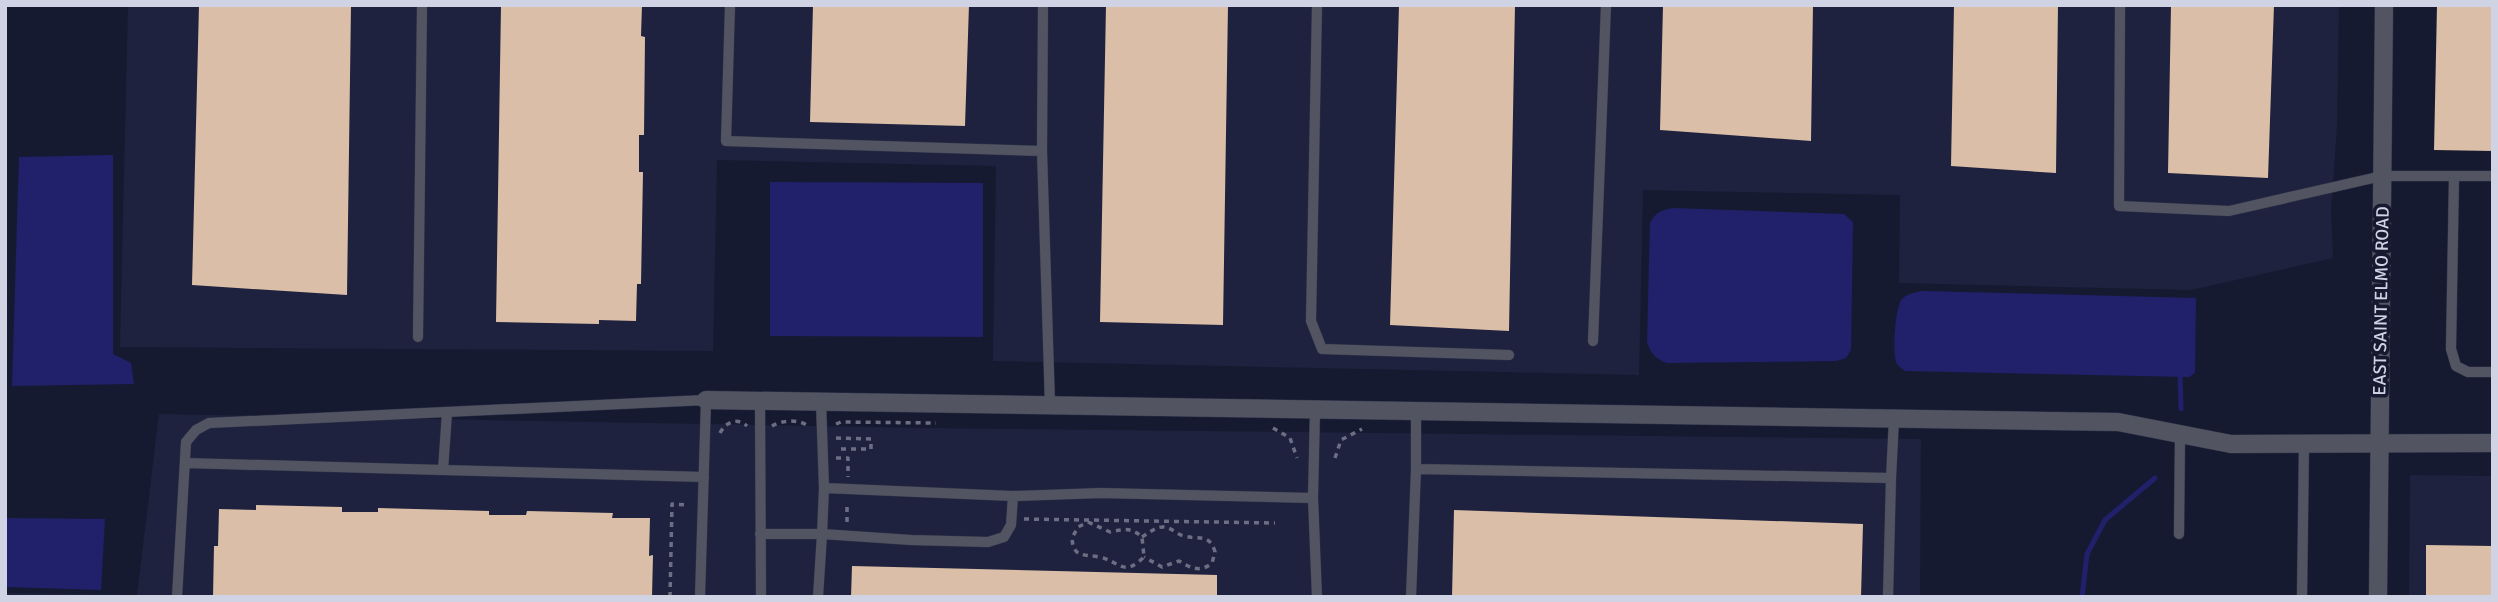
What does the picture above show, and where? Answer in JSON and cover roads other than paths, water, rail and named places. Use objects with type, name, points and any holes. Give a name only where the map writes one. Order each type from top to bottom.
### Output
[{"type":"street","name":"EAST SAINT ELMO ROAD","points":[[2378,597],[2384,5]]},
{"type":"street","points":[[706,400],[2118,422],[2231,444],[2493,443]]},
{"type":"lane","points":[[418,337],[422,5]]},
{"type":"lane","points":[[730,5],[726,141],[1042,151]]},
{"type":"lane","points":[[1043,5],[1042,151],[1050,405]]},
{"type":"lane","points":[[1317,5],[1311,321],[1322,349],[1509,355]]},
{"type":"lane","points":[[1593,341],[1606,5]]},
{"type":"lane","points":[[2120,5],[2119,206],[2229,211],[2382,176],[2493,176]]},
{"type":"lane","points":[[2454,176],[2451,349],[2456,366],[2468,372],[2493,372]]},
{"type":"lane","points":[[177,597],[186,442],[196,430],[209,423],[706,400],[700,597]]},
{"type":"lane","points":[[760,401],[761,597]]},
{"type":"lane","points":[[818,597],[824,488],[821,402]]},
{"type":"lane","points":[[1315,410],[1313,498],[1317,597]]},
{"type":"lane","points":[[1411,597],[1416,411]]},
{"type":"lane","points":[[443,470],[447,413]]},
{"type":"lane","points":[[1888,597],[1894,419]]},
{"type":"lane","points":[[2179,534],[2180,434]]},
{"type":"lane","points":[[2302,597],[2304,443]]},
{"type":"lane","points":[[185,463],[704,477]]},
{"type":"lane","points":[[1416,469],[1891,478]]},
{"type":"lane","points":[[824,488],[1013,496],[1101,493],[1313,498]]},
{"type":"lane","points":[[761,534],[822,534],[988,542],[1004,537],[1011,525],[1013,496]]},
{"type":"waterway","points":[[2180,372],[2181,409]]},
{"type":"waterway","points":[[2082,597],[2087,554],[2105,520],[2155,478]]}]
